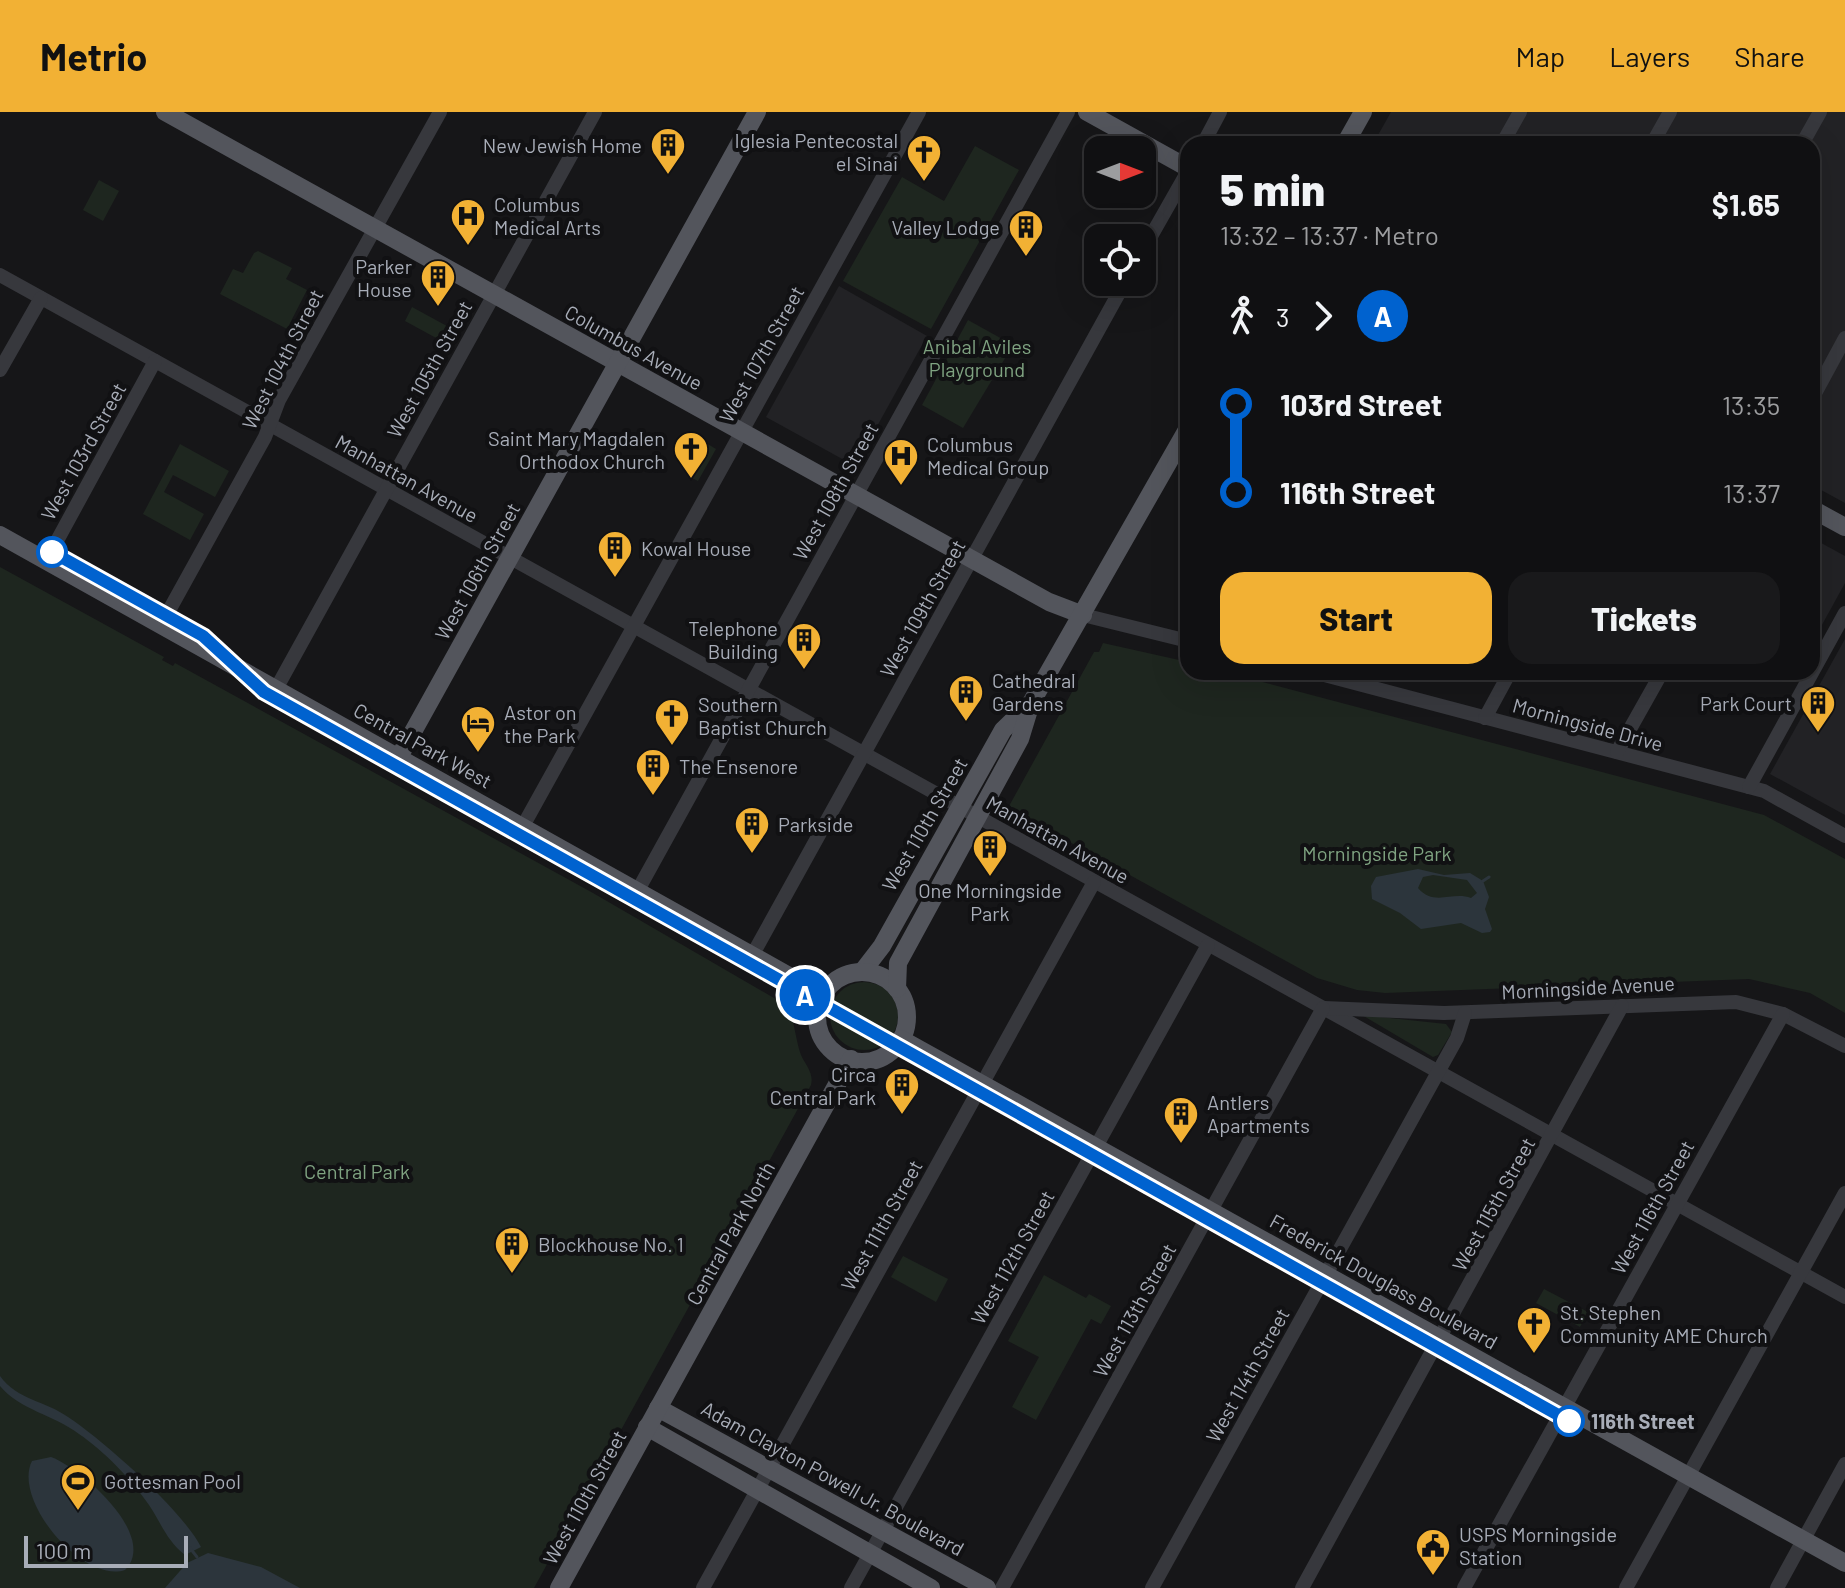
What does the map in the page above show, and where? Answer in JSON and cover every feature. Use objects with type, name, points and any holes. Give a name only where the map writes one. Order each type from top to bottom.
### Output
[{"type":"main road","name":"Columbus Avenue","points":[[165,112],[1062,610],[1083,615]]},
{"type":"main road","name":"West 106th Street","points":[[399,757],[757,112]]},
{"type":"main road","points":[[1087,112],[1180,164]]},
{"type":"main road","points":[[1350,136],[1363,112]]},
{"type":"main road","name":"West 110th Street","points":[[897,989],[898,963],[1020,739],[1031,703],[1180,442]]},
{"type":"main road","points":[[1820,513],[1845,527]]},
{"type":"main road","name":"Central Park West","points":[[0,535],[823,995]]},
{"type":"main road","name":"West 110th Street","points":[[862,972],[882,946],[1003,730],[1031,703]]},
{"type":"main road","points":[[862,972],[884,977],[897,989],[907,1011],[901,1039],[891,1051],[878,1059],[851,1059],[832,1049],[821,1034],[818,1010],[823,995],[839,978],[862,972]]},
{"type":"main road","name":"Frederick Douglass Boulevard","points":[[901,1039],[1845,1563]]},
{"type":"main road","name":"Central Park North","points":[[647,1427],[851,1059]]},
{"type":"main road","name":"Adam Clayton Powell Jr. Boulevard","points":[[658,1408],[987,1588]]},
{"type":"main road","points":[[647,1427],[931,1588]]},
{"type":"main road","name":"West 110th Street","points":[[559,1588],[647,1427]]},
{"type":"street","name":"West 104th Street","points":[[161,625],[440,112]]},
{"type":"street","name":"West 105th Street","points":[[276,689],[595,112]]},
{"type":"street","name":"West 107th Street","points":[[523,826],[919,112]]},
{"type":"street","name":"West 108th Street","points":[[638,890],[1068,112]]},
{"type":"street","points":[[1207,136],[1220,112]]},
{"type":"street","points":[[1506,136],[1520,112]]},
{"type":"street","points":[[1656,136],[1670,112]]},
{"type":"street","points":[[1806,136],[1820,112]]},
{"type":"street","points":[[1156,227],[1180,183]]},
{"type":"street","name":"Manhattan Avenue","points":[[0,275],[1845,1297]]},
{"type":"street","name":"West 109th Street","points":[[753,954],[1117,296]]},
{"type":"street","points":[[0,370],[41,298]]},
{"type":"street","points":[[1820,384],[1845,338]]},
{"type":"street","name":"West 103rd Street","points":[[46,561],[155,361]]},
{"type":"street","points":[[1820,658],[1845,613]]},
{"type":"street","points":[[1083,615],[1180,639]]},
{"type":"street","name":"Morningside Drive","points":[[1343,680],[1749,787],[1773,795],[1845,836]]},
{"type":"street","points":[[1485,718],[1506,680]]},
{"type":"street","points":[[1617,752],[1658,680]]},
{"type":"street","points":[[1749,787],[1808,680]]},
{"type":"street","name":"West 111th Street","points":[[703,1588],[1094,882]]},
{"type":"street","name":"West 112th Street","points":[[851,1588],[1208,945]]},
{"type":"street","name":"Morningside Avenue","points":[[1323,1008],[1465,1013],[1727,1001],[1755,1005],[1783,1014],[1845,1046]]},
{"type":"street","name":"West 115th Street","points":[[1302,1588],[1622,1006]]},
{"type":"street","name":"West 113th Street","points":[[1002,1588],[1323,1008]]},
{"type":"street","name":"West 114th Street","points":[[1152,1588],[1460,1034],[1465,1013]]},
{"type":"street","name":"West 116th Street","points":[[1464,1588],[1783,1014]]},
{"type":"street","points":[[1626,1588],[1845,1193]]},
{"type":"street","points":[[1777,1588],[1845,1464]]},
{"type":"shaded area","points":[[1391,112],[1845,112],[1845,503],[1820,489],[1820,136],[1378,136]]},
{"type":"shaded area","points":[[839,286],[927,336],[855,466],[766,417]]},
{"type":"shaded area","points":[[1820,542],[1845,556],[1845,583],[1820,628]]},
{"type":"shaded area","points":[[1845,639],[1845,815],[1770,774]]},
{"type":"shaded area","points":[[1418,869],[1444,875],[1470,873],[1483,881],[1489,897],[1485,909],[1492,929],[1482,933],[1461,923],[1421,929],[1400,913],[1372,899],[1371,886],[1376,877]],"holes":[[[1433,875],[1467,880],[1477,893],[1471,898],[1430,897],[1418,888],[1423,877]]]},
{"type":"shaded area","points":[[0,1376],[15,1390],[59,1412],[101,1442],[160,1496],[201,1547],[185,1555],[179,1550],[142,1495],[108,1457],[69,1427],[17,1401],[0,1386]]},
{"type":"shaded area","name":"Gottesman Pool","points":[[51,1457],[97,1489],[124,1522],[132,1540],[133,1556],[125,1570],[108,1571],[90,1564],[55,1535],[42,1516],[32,1496],[29,1477],[32,1461]]},
{"type":"shaded area","points":[[208,1553],[261,1567],[300,1588],[165,1588],[187,1563]]},
{"type":"green space","points":[[975,146],[1019,170],[931,329],[843,281],[902,177],[944,201]]},
{"type":"green space","points":[[99,180],[119,191],[103,221],[83,210]]},
{"type":"green space","points":[[258,251],[292,268],[286,279],[307,290],[287,329],[220,294],[233,269],[243,273]]},
{"type":"green space","points":[[412,307],[456,331],[449,345],[405,321]]},
{"type":"green space","name":"Anibal Aviles Playground","points":[[968,320],[1013,345],[963,428],[922,405]]},
{"type":"green space","points":[[706,443],[716,449],[698,481],[688,476]]},
{"type":"green space","points":[[180,444],[229,471],[215,497],[173,475],[164,492],[204,514],[190,540],[143,514]]},
{"type":"green space","name":"Central Park","points":[[0,567],[164,657],[162,660],[173,666],[175,663],[593,893],[786,1005],[801,1055],[810,1073],[811,1085],[534,1588],[0,1588]]},
{"type":"green space","name":"Morningside Park","points":[[1103,643],[1180,660],[1180,680],[1255,680],[1764,815],[1845,859],[1845,1013],[1810,993],[1749,979],[1385,993],[1357,990],[1317,978],[1008,808],[1094,652],[1099,652]]},
{"type":"green space","points":[[871,982],[892,997],[898,1016],[896,1029],[888,1040],[871,1050],[857,1050],[840,1040],[832,1029],[830,1009],[840,992],[851,984]]},
{"type":"green space","points":[[1362,1015],[1446,1024],[1452,1032],[1438,1055],[1433,1057]]},
{"type":"green space","points":[[903,1256],[948,1279],[936,1302],[891,1277]]},
{"type":"green space","points":[[1044,1275],[1086,1298],[1089,1294],[1111,1306],[1101,1324],[1091,1319],[1036,1420],[1012,1407],[1039,1357],[1008,1341]]},
{"type":"green space","points":[[1544,1289],[1588,1312],[1580,1327],[1536,1303]]},
{"type":"waterway","points":[[1483,881],[1489,877]]},
{"type":"waterway","points":[[190,1548],[197,1557]]},
{"type":"metro line","name":"A","points":[[52,552],[203,636],[264,692],[1569,1421]]},
{"type":"place","name":"New Jewish Home","points":[[668,176]]},
{"type":"place","name":"Iglesia Pentecostal el Sinai","points":[[924,183]]},
{"type":"place","name":"Columbus Medical Arts","points":[[468,247]]},
{"type":"place","name":"Valley Lodge","points":[[1026,258]]},
{"type":"place","name":"Parker House","points":[[438,308]]},
{"type":"place","name":"Saint Mary Magdalen Orthodox Church","points":[[691,480]]},
{"type":"place","name":"Columbus Medical Group","points":[[901,487]]},
{"type":"place","name":"Kowal House","points":[[615,579]]},
{"type":"place","name":"Telephone Building","points":[[804,671]]},
{"type":"place","name":"Cathedral Gardens","points":[[966,723]]},
{"type":"place","name":"Park Court","points":[[1818,734]]},
{"type":"place","name":"Southern Baptist Church","points":[[672,747]]},
{"type":"place","name":"Astor on the Park","points":[[478,754]]},
{"type":"place","name":"The Ensenore","points":[[653,797]]},
{"type":"place","name":"Parkside","points":[[752,855]]},
{"type":"place","name":"One Morningside Park","points":[[990,878]]},
{"type":"place","name":"Circa Central Park","points":[[902,1116]]},
{"type":"place","name":"Antlers Apartments","points":[[1181,1145]]},
{"type":"place","name":"Blockhouse No. 1","points":[[512,1275]]},
{"type":"place","name":"St. Stephen Community AME Church","points":[[1534,1355]]},
{"type":"place","name":"116th Street","points":[[1569,1421]]},
{"type":"place","name":"Gottesman Pool","points":[[78,1512]]},
{"type":"place","name":"USPS Morningside Station","points":[[1433,1577]]}]
